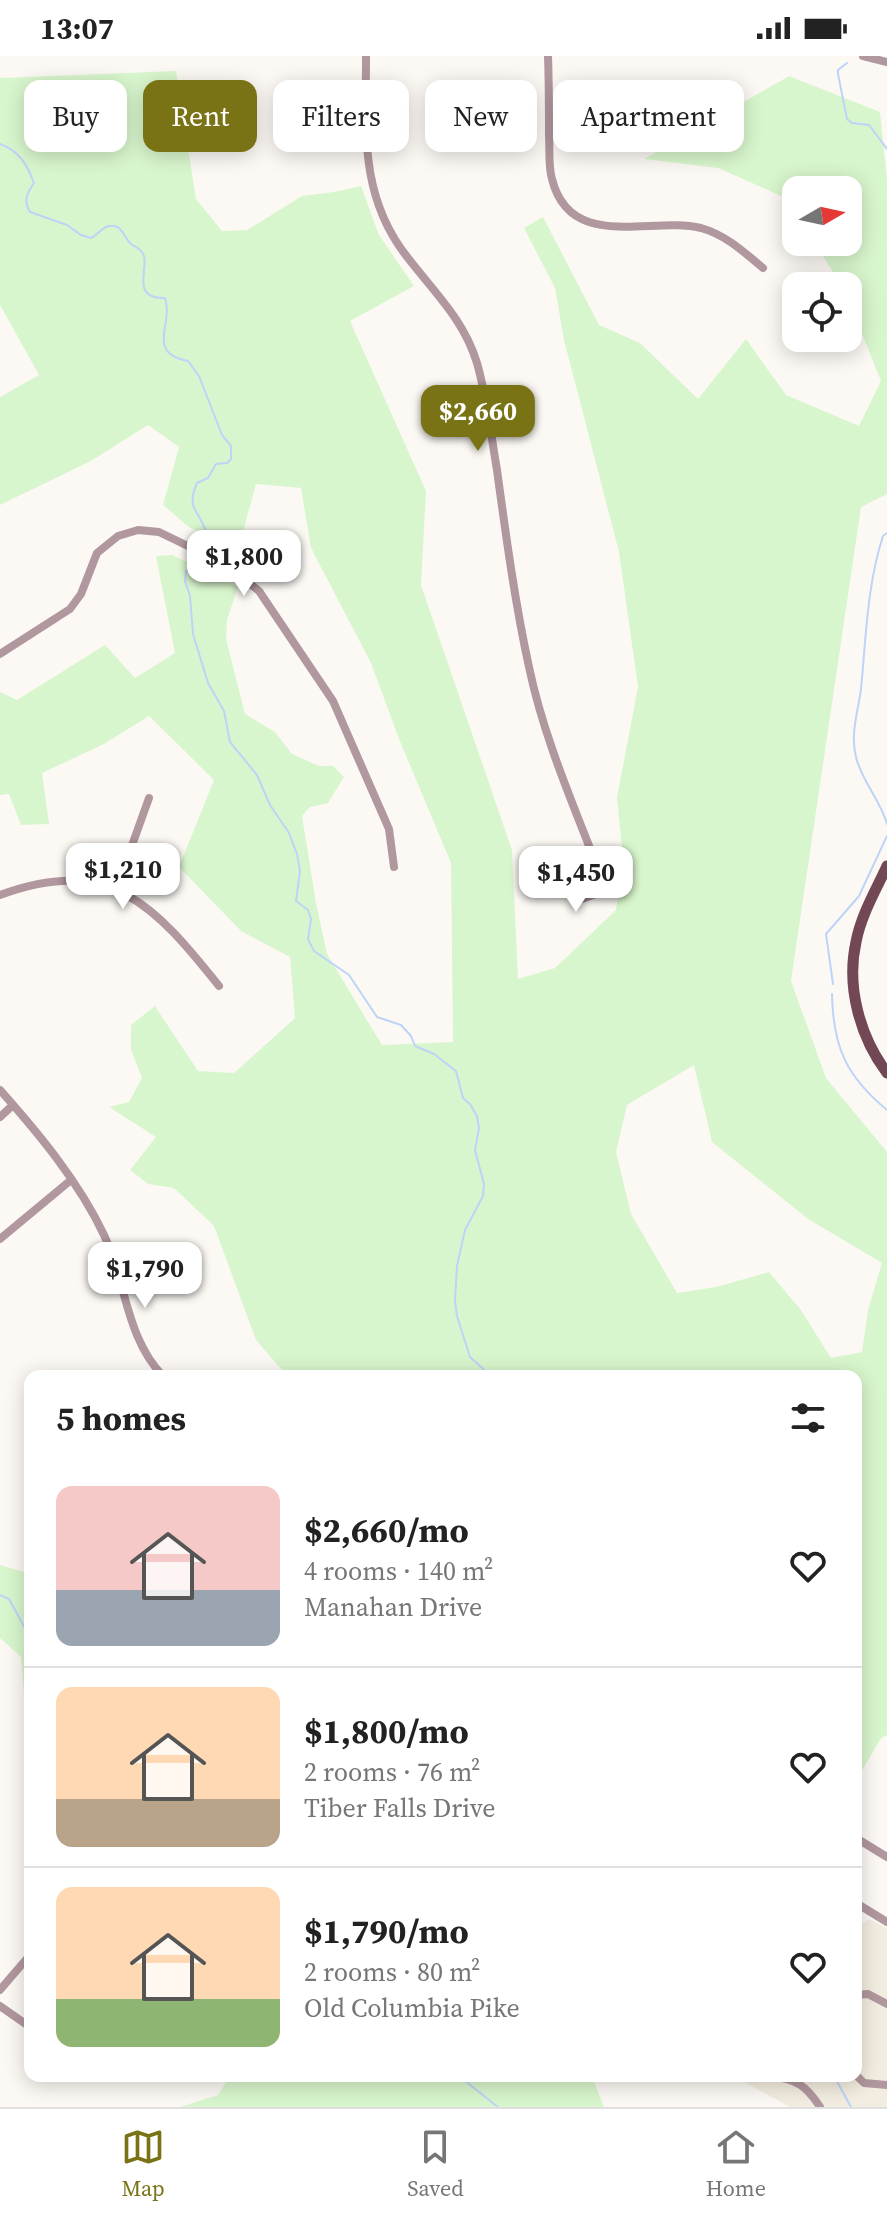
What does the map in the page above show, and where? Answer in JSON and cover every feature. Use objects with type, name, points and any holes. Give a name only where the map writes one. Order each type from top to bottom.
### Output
[{"type":"main road","points":[[887,866],[856,939],[854,988],[866,1037],[887,1073]]},
{"type":"street","points":[[366,56],[366,147],[374,195],[392,235],[455,315],[477,365],[529,669],[550,740],[596,862],[606,890],[582,899],[572,872],[596,862]]},
{"type":"street","points":[[548,56],[551,177],[560,199],[569,208],[588,222],[607,226],[700,228],[728,240],[763,268]]},
{"type":"street","points":[[863,56],[887,62]]},
{"type":"street","points":[[0,654],[70,609],[81,594],[97,553],[118,536],[138,530],[159,532],[227,565],[259,591],[333,701],[389,829],[394,867]]},
{"type":"street","points":[[116,890],[149,798]]},
{"type":"street","points":[[871,900],[887,877]]},
{"type":"street","points":[[0,895],[52,881],[73,881],[116,890],[150,908],[164,920],[219,986]]},
{"type":"street","points":[[0,1090],[71,1180],[104,1236],[145,1354],[158,1370]]},
{"type":"street","points":[[0,1117],[13,1105]]},
{"type":"street","points":[[0,1239],[71,1180]]},
{"type":"street","points":[[862,1842],[887,1857]]},
{"type":"street","points":[[862,1907],[887,1922]]},
{"type":"street","points":[[0,1990],[24,1962]]},
{"type":"street","points":[[862,1994],[868,1994],[887,2004]]},
{"type":"street","points":[[0,2006],[24,2023]]},
{"type":"street","points":[[862,2081],[887,2085]]},
{"type":"street","points":[[798,2082],[804,2085],[820,2107]]},
{"type":"shaded area","points":[[869,1919],[887,1928],[887,2107],[790,2107],[744,2082],[862,2082],[862,1923]]},
{"type":"green space","points":[[176,71],[177,80],[143,80],[143,152],[189,152],[196,199],[222,231],[247,230],[302,196],[361,186],[379,235],[414,286],[350,321],[426,491],[421,585],[512,850],[518,979],[555,968],[616,910],[623,859],[617,797],[638,687],[619,552],[564,340],[555,288],[524,228],[543,217],[599,325],[640,343],[698,399],[746,339],[786,395],[859,426],[881,381],[862,334],[862,272],[833,272],[823,256],[862,256],[862,176],[782,176],[782,196],[718,168],[644,159],[656,152],[744,152],[744,102],[789,76],[880,112],[887,179],[887,494],[861,507],[791,981],[826,1078],[887,1152],[887,1735],[881,1738],[862,1771],[862,1370],[282,1370],[256,1340],[214,1226],[174,1188],[148,1184],[130,1170],[156,1137],[109,1107],[129,1102],[142,1078],[131,1050],[131,1025],[155,1006],[198,1071],[234,1073],[295,1018],[290,957],[241,931],[179,867],[214,780],[149,716],[104,744],[42,773],[49,824],[21,825],[9,794],[0,795],[0,692],[17,700],[105,645],[135,678],[175,653],[156,556],[172,555],[238,587],[227,620],[226,639],[245,714],[275,732],[292,754],[319,766],[333,766],[344,777],[328,803],[310,807],[302,816],[327,954],[382,1045],[453,1042],[451,863],[371,663],[311,548],[301,488],[256,484],[238,550],[189,527],[163,505],[179,447],[148,425],[91,461],[0,505],[0,397],[39,375],[0,305],[0,78]],"holes":[[[694,1065],[712,1142],[808,1219],[882,1263],[868,1310],[862,1352],[831,1358],[801,1310],[769,1272],[716,1287],[677,1293],[631,1214],[616,1152],[627,1105]]]},
{"type":"green space","points":[[0,1565],[24,1572],[24,1694],[21,1657],[0,1638]]},
{"type":"green space","points":[[226,2082],[594,2082],[604,2107],[180,2107],[218,2095]]},
{"type":"waterway","points":[[847,63],[838,70],[847,119],[852,123],[869,125],[887,149]]},
{"type":"waterway","points":[[0,144],[17,154],[31,176],[34,183],[26,201],[30,212],[67,225],[91,238],[106,227],[115,226],[143,253],[144,289],[154,297],[165,298],[164,344],[175,357],[188,361],[199,376],[222,435],[231,446],[231,459],[227,463],[216,464],[208,478],[197,483],[194,492],[193,504],[205,529],[205,544]]},
{"type":"waterway","points":[[887,533],[883,536],[870,592],[854,740],[859,766],[887,824]]},
{"type":"waterway","points":[[202,564],[186,571],[193,634],[208,683],[224,711],[230,742],[257,775],[297,854],[300,871],[296,901],[308,910],[311,919],[308,939],[314,951],[349,975],[377,1017],[401,1025],[415,1046],[434,1054],[456,1071],[463,1098],[477,1116],[479,1128],[475,1150],[484,1184],[483,1196],[465,1230],[457,1266],[455,1301],[470,1357],[484,1370]]},
{"type":"waterway","points":[[833,984],[826,934],[859,896],[887,836]]},
{"type":"waterway","points":[[832,994],[835,1030],[844,1059],[861,1085],[887,1110]]},
{"type":"waterway","points":[[0,1595],[9,1599],[24,1626]]},
{"type":"waterway","points":[[467,2082],[498,2107]]},
{"type":"waterway","points":[[837,2082],[851,2107]]}]
